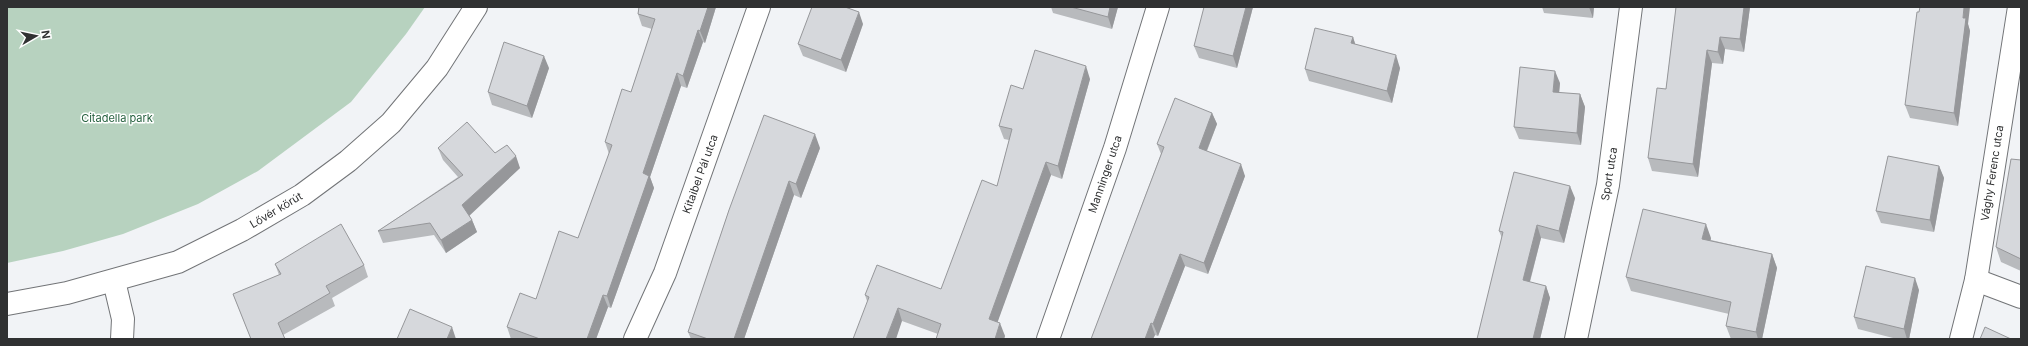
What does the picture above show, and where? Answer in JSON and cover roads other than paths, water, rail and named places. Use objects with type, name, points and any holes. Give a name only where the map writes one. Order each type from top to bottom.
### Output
[{"type":"street","name":"Lővér körút","points":[[7,304],[67,293],[178,262],[242,230],[302,195],[348,161],[391,123],[437,68],[476,7]]},
{"type":"street","name":"Kitaibel Pál utca","points":[[635,339],[665,273],[759,7]]},
{"type":"street","name":"Manninger utca","points":[[1048,339],[1115,148],[1158,7]]},
{"type":"street","name":"Sport utca","points":[[1576,339],[1608,185],[1631,7]]},
{"type":"street","name":"Vághy Ferenc utca","points":[[1961,339],[1976,280],[2019,7]]},
{"type":"street","points":[[1976,280],[2021,297]]},
{"type":"street","points":[[114,281],[123,319],[122,339]]},
{"type":"park label","name":"Citadella park","points":[[117,118]]}]
